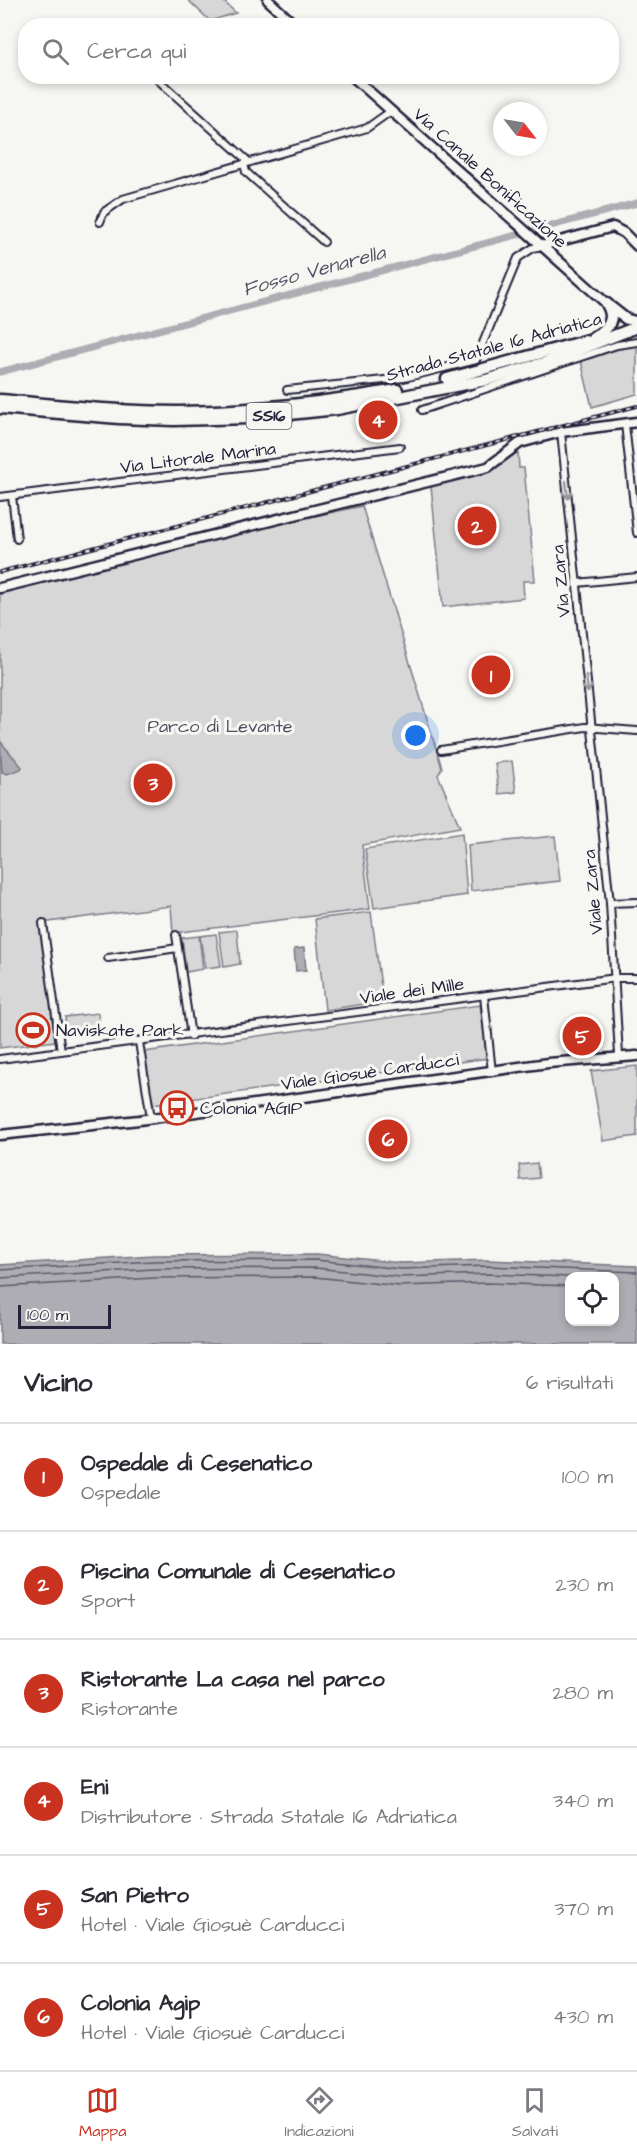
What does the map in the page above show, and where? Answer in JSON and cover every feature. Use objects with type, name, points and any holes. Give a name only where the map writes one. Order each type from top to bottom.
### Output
[{"type":"highway","points":[[590,342],[603,333],[612,320],[612,312],[607,304]]},
{"type":"highway","name":"Strada Statale 16 Adriatica","points":[[0,400],[178,412],[255,409],[336,401],[455,378],[637,327]]},
{"type":"highway","points":[[590,342],[637,335]]},
{"type":"highway","name":"Strada Statale 16 Adriatica","points":[[0,408],[174,420],[251,418],[316,411],[486,380],[547,362],[590,342]]},
{"type":"main road","points":[[607,304],[626,318],[637,322]]},
{"type":"street","points":[[268,0],[287,18]]},
{"type":"street","points":[[162,84],[247,163]]},
{"type":"street","name":"Via Canale Bonificazione","points":[[361,84],[607,304]]},
{"type":"street","points":[[99,222],[104,212],[123,199],[367,128],[391,111]]},
{"type":"street","points":[[247,163],[246,172],[324,243]]},
{"type":"street","points":[[287,390],[404,378],[476,360],[518,258],[527,251],[539,245],[613,227],[624,233],[637,246]]},
{"type":"street","points":[[422,410],[617,345],[637,342]]},
{"type":"street","points":[[0,588],[488,467],[520,443],[561,432],[637,422]]},
{"type":"street","points":[[625,424],[637,532]]},
{"type":"street","name":"Via Zara","points":[[561,432],[581,637],[593,726]]},
{"type":"street","name":"Via Litorale Marina","points":[[0,497],[400,447]]},
{"type":"street","points":[[12,496],[17,539]]},
{"type":"street","points":[[577,583],[637,577]]},
{"type":"street","points":[[441,750],[521,735],[593,726],[637,730]]},
{"type":"street","name":"Viale Zara","points":[[593,726],[616,978],[619,1055]]},
{"type":"street","points":[[610,903],[637,902]]},
{"type":"street","points":[[43,923],[61,1051]]},
{"type":"street","points":[[176,935],[191,1036]]},
{"type":"street","points":[[108,958],[178,948]]},
{"type":"street","name":"Viale dei Mille","points":[[0,1059],[191,1036],[616,978],[637,978]]},
{"type":"street","points":[[484,996],[492,1072]]},
{"type":"street","points":[[139,1042],[151,1118]]},
{"type":"street","name":"Viale Giosuè Carducci","points":[[0,1135],[151,1118],[619,1055],[637,1056]]},
{"type":"green space","points":[[188,0],[222,0],[236,13],[220,18],[207,18]]},
{"type":"green space","points":[[631,344],[637,345],[637,394],[592,407],[581,361]]},
{"type":"green space","points":[[518,452],[519,468],[524,468],[535,581],[523,581],[524,598],[443,607],[431,486],[485,471]]},
{"type":"green space","name":"Parco di Levante","points":[[362,506],[442,768],[438,775],[460,827],[362,845],[370,909],[173,933],[171,906],[41,923],[55,1041],[0,1048],[0,592],[175,546]]},
{"type":"green space","points":[[512,761],[516,792],[499,794],[495,763]]},
{"type":"green space","points":[[462,833],[467,895],[374,908],[365,849]]},
{"type":"green space","points":[[555,836],[560,881],[471,891],[468,845]]},
{"type":"green space","points":[[371,912],[383,1001],[325,1010],[315,919]]},
{"type":"green space","points":[[237,930],[240,964],[224,967],[219,932]]},
{"type":"green space","points":[[216,934],[221,966],[205,968],[200,936]]},
{"type":"green space","points":[[199,936],[203,969],[186,972],[182,938]]},
{"type":"green space","points":[[480,1005],[488,1058],[153,1104],[144,1052]]},
{"type":"green space","points":[[98,1013],[100,1030],[67,1034],[65,1017]]},
{"type":"green space","points":[[637,1066],[637,1136],[603,1141],[591,1071]]},
{"type":"green space","points":[[537,1163],[539,1178],[520,1180],[519,1165]]},
{"type":"water","points":[[0,741],[22,767],[21,769],[7,774],[2,772]]},
{"type":"water","points":[[304,948],[306,970],[296,971],[294,949]]},
{"type":"water","points":[[317,1254],[401,1263],[488,1260],[637,1266],[637,1344],[0,1344],[0,1265],[153,1255]]},
{"type":"waterway","name":"Fosso Venarella","points":[[0,372],[637,203]]},
{"type":"railway","points":[[0,572],[637,406]]},
{"type":"place","name":"Eni","points":[[378,420]]},
{"type":"place","name":"Piscina Comunale di Cesenatico","points":[[477,526]]},
{"type":"place","name":"Ospedale di Cesenatico","points":[[491,675]]},
{"type":"place","name":"Ristorante La casa nel parco","points":[[153,783]]},
{"type":"place","name":"Naviskate Park","points":[[33,1030]]},
{"type":"place","name":"San Pietro","points":[[582,1036]]},
{"type":"place","name":"Colonia AGIP","points":[[177,1108]]},
{"type":"place","name":"Colonia Agip","points":[[388,1139]]}]
